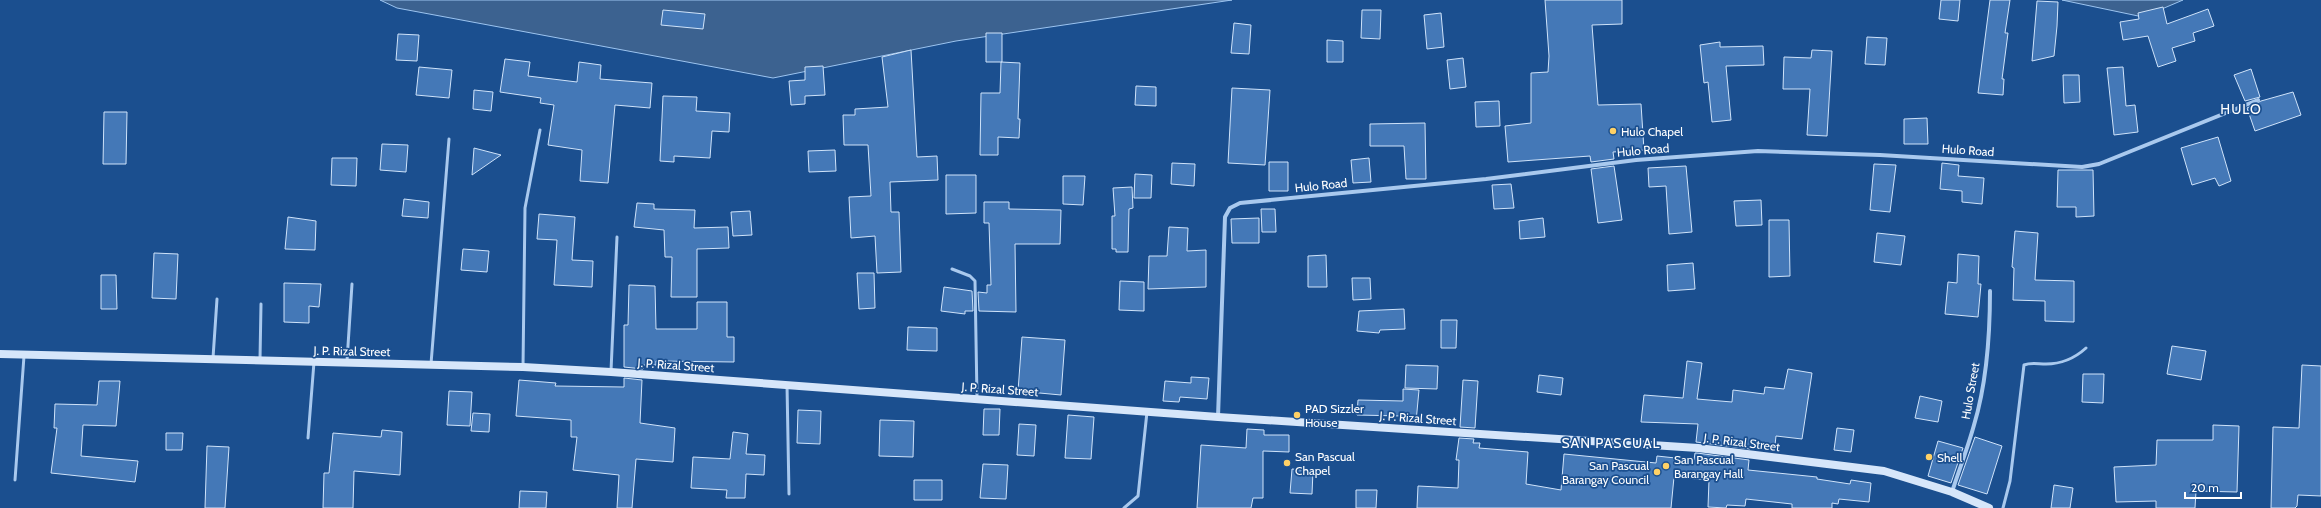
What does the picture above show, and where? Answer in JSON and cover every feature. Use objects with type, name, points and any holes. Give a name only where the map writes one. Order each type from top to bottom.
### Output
[{"type":"main road","name":"J. P. Rizal Street","points":[[0,354],[523,367],[611,372],[1218,417],[1698,448],[1884,470],[1952,492],[1973,505],[1989,508]]},
{"type":"street","name":"Hulo Road","points":[[1218,417],[1225,217],[1230,208],[1240,203],[1486,179],[1636,160],[1758,151],[1880,155],[2082,167],[2099,164],[2258,100]]},
{"type":"street","name":"Hulo Street","points":[[1952,492],[1975,424],[1979,403],[1990,326],[1990,291]]},
{"type":"lane","points":[[523,367],[525,208],[540,130]]},
{"type":"lane","points":[[430,365],[449,139]]},
{"type":"lane","points":[[611,372],[617,237]]},
{"type":"lane","points":[[952,269],[970,276],[975,281],[977,399]]},
{"type":"lane","points":[[347,363],[352,284]]},
{"type":"lane","points":[[213,360],[217,299]]},
{"type":"lane","points":[[260,361],[261,304]]},
{"type":"lane","points":[[2003,508],[2010,481],[2024,365],[2030,363],[2048,364],[2075,358],[2086,348]]},
{"type":"lane","points":[[14,480],[24,354]]},
{"type":"lane","points":[[308,438],[314,362]]},
{"type":"lane","points":[[787,385],[789,494]]},
{"type":"lane","points":[[1124,508],[1138,496],[1147,412]]},
{"type":"water","points":[[380,0],[1232,0],[956,41],[773,78],[397,8]]},
{"type":"water","points":[[2062,0],[2183,0],[2143,17]]},
{"type":"building","points":[[1545,0],[1622,0],[1622,24],[1592,25],[1598,105],[1641,104],[1644,150],[1613,152],[1614,159],[1591,162],[1590,156],[1508,162],[1505,126],[1531,123],[1531,73],[1548,72],[1549,56]]},
{"type":"building","points":[[1941,0],[1960,0],[1958,21],[1939,19]]},
{"type":"building","points":[[1990,0],[2010,0],[2005,33],[2008,33],[2002,79],[2004,79],[2003,95],[1978,93]]},
{"type":"building","points":[[2037,1],[2058,2],[2057,26],[2054,56],[2032,61]]},
{"type":"building","points":[[2163,7],[2167,24],[2208,9],[2214,26],[2193,33],[2195,41],[2172,48],[2176,61],[2158,67],[2148,36],[2123,40],[2120,22],[2139,19],[2138,13]]},
{"type":"building","points":[[663,10],[705,14],[703,29],[661,25]]},
{"type":"building","points":[[1362,10],[1381,10],[1380,39],[1361,38]]},
{"type":"building","points":[[1441,13],[1444,47],[1427,49],[1424,15]]},
{"type":"building","points":[[1234,23],[1251,25],[1249,54],[1231,53]]},
{"type":"building","points":[[986,33],[1002,33],[1002,62],[986,62]]},
{"type":"building","points":[[398,34],[419,35],[417,61],[396,60]]},
{"type":"building","points":[[1867,37],[1887,38],[1885,65],[1865,64]]},
{"type":"building","points":[[1327,40],[1343,41],[1343,62],[1327,62]]},
{"type":"building","points":[[1720,42],[1720,47],[1763,46],[1764,65],[1726,66],[1731,120],[1712,122],[1708,82],[1704,83],[1700,45]]},
{"type":"building","points":[[911,50],[917,157],[937,156],[938,180],[890,182],[891,212],[899,212],[901,272],[877,273],[875,236],[851,238],[849,197],[871,196],[868,145],[844,145],[843,115],[855,115],[855,109],[888,107],[882,57]]},
{"type":"building","points":[[1812,50],[1832,51],[1827,136],[1807,135],[1810,89],[1783,89],[1784,57],[1811,58]]},
{"type":"building","points":[[1463,58],[1466,87],[1450,89],[1447,60]]},
{"type":"building","points":[[505,59],[530,62],[528,76],[577,82],[579,62],[601,65],[600,79],[652,83],[650,108],[615,105],[608,183],[580,181],[582,150],[548,145],[554,105],[540,103],[541,98],[500,92]]},
{"type":"building","points":[[1001,62],[1020,63],[1018,119],[1020,119],[1019,138],[998,137],[998,155],[980,155],[981,93],[1000,93]]},
{"type":"building","points":[[823,66],[825,95],[805,96],[805,104],[791,105],[789,81],[805,80],[805,67]]},
{"type":"building","points":[[419,67],[452,70],[449,98],[416,95]]},
{"type":"building","points":[[2123,67],[2126,106],[2135,105],[2138,132],[2114,135],[2107,68]]},
{"type":"building","points":[[2251,69],[2260,97],[2245,101],[2234,75]]},
{"type":"building","points":[[2063,75],[2079,75],[2080,102],[2064,103]]},
{"type":"building","points":[[1136,86],[1156,87],[1156,106],[1135,105]]},
{"type":"building","points":[[1232,88],[1270,90],[1265,165],[1228,163]]},
{"type":"building","points":[[474,90],[493,92],[491,111],[473,109]]},
{"type":"building","points":[[2293,92],[2301,115],[2255,131],[2247,108],[2261,101]]},
{"type":"building","points":[[663,96],[697,97],[696,111],[730,113],[729,132],[712,131],[710,158],[674,156],[674,162],[660,161]]},
{"type":"building","points":[[1499,101],[1500,126],[1476,127],[1475,102]]},
{"type":"building","points":[[104,112],[127,112],[126,164],[103,164]]},
{"type":"building","points":[[1927,118],[1928,144],[1904,144],[1904,119]]},
{"type":"building","points":[[1425,123],[1426,179],[1406,179],[1404,146],[1370,146],[1370,124]]},
{"type":"building","points":[[2218,137],[2231,181],[2219,186],[2215,178],[2192,185],[2181,148]]},
{"type":"building","points":[[382,144],[408,145],[406,172],[380,170]]},
{"type":"building","points":[[474,148],[501,155],[472,175]]},
{"type":"building","points":[[835,150],[836,171],[809,172],[808,151]]},
{"type":"building","points":[[332,158],[357,158],[356,186],[331,185]]},
{"type":"building","points":[[1369,158],[1371,182],[1353,183],[1351,160]]},
{"type":"building","points":[[1269,162],[1288,162],[1288,191],[1269,191]]},
{"type":"building","points":[[1172,163],[1195,164],[1194,186],[1171,184]]},
{"type":"building","points":[[1942,163],[1959,165],[1958,176],[1984,178],[1982,204],[1962,202],[1962,191],[1940,189]]},
{"type":"building","points":[[1874,164],[1896,165],[1890,212],[1870,210]]},
{"type":"building","points":[[1614,166],[1622,220],[1598,223],[1591,169]]},
{"type":"building","points":[[1686,166],[1692,232],[1669,234],[1666,186],[1649,187],[1648,168]]},
{"type":"building","points":[[2058,170],[2093,170],[2094,216],[2076,217],[2076,207],[2057,207]]},
{"type":"building","points":[[1135,174],[1152,175],[1151,198],[1134,198]]},
{"type":"building","points":[[946,175],[976,175],[976,213],[946,214]]},
{"type":"building","points":[[1063,176],[1085,176],[1083,205],[1063,204]]},
{"type":"building","points":[[1511,184],[1514,208],[1494,209],[1492,185]]},
{"type":"building","points":[[1132,187],[1133,208],[1129,209],[1128,252],[1116,252],[1116,249],[1112,249],[1112,216],[1115,216],[1113,188]]},
{"type":"building","points":[[404,199],[429,202],[428,218],[402,216]]},
{"type":"building","points":[[1761,200],[1762,225],[1736,226],[1734,201]]},
{"type":"building","points":[[984,202],[1009,202],[1009,209],[1061,210],[1060,244],[1015,244],[1016,312],[979,311],[978,292],[987,293],[987,285],[991,285],[989,223],[984,223]]},
{"type":"building","points":[[637,203],[654,204],[654,209],[695,210],[694,228],[728,227],[729,248],[697,249],[697,297],[671,297],[672,257],[665,257],[664,230],[634,227]]},
{"type":"building","points":[[1261,209],[1275,209],[1276,232],[1262,232]]},
{"type":"building","points":[[750,211],[752,235],[733,236],[731,212]]},
{"type":"building","points":[[539,214],[575,217],[572,260],[593,261],[592,287],[554,285],[557,240],[537,239]]},
{"type":"building","points":[[288,217],[316,221],[315,250],[285,249]]},
{"type":"building","points":[[1259,218],[1259,243],[1232,243],[1231,219]]},
{"type":"building","points":[[1543,218],[1545,237],[1520,239],[1519,221]]},
{"type":"building","points":[[1769,220],[1789,220],[1790,276],[1769,277]]},
{"type":"building","points":[[1169,227],[1188,228],[1187,251],[1206,250],[1206,287],[1148,289],[1149,256],[1167,256]]},
{"type":"building","points":[[2015,231],[2038,233],[2035,280],[2074,281],[2074,322],[2045,321],[2045,301],[2013,300],[2014,268],[2012,267]]},
{"type":"building","points":[[1877,233],[1905,236],[1901,265],[1874,262]]},
{"type":"building","points":[[463,249],[489,251],[487,272],[461,270]]},
{"type":"building","points":[[154,253],[178,254],[176,299],[152,298]]},
{"type":"building","points":[[1958,254],[1979,256],[1978,284],[1981,284],[1978,317],[1945,314],[1948,282],[1957,283]]},
{"type":"building","points":[[1326,255],[1327,287],[1308,287],[1308,256]]},
{"type":"building","points":[[1693,263],[1695,289],[1668,291],[1667,265]]},
{"type":"building","points":[[857,273],[874,273],[875,308],[859,309]]},
{"type":"building","points":[[101,275],[116,275],[117,309],[101,309]]},
{"type":"building","points":[[1352,278],[1370,278],[1371,299],[1353,300]]},
{"type":"building","points":[[1120,281],[1144,282],[1144,311],[1119,310]]},
{"type":"building","points":[[284,283],[321,284],[319,307],[309,306],[309,323],[284,322]]},
{"type":"building","points":[[629,285],[655,286],[656,329],[697,329],[697,302],[727,302],[727,337],[734,337],[734,362],[656,361],[656,365],[643,365],[643,369],[624,367],[624,325],[628,325]]},
{"type":"building","points":[[944,287],[972,291],[973,311],[965,311],[965,314],[941,311]]},
{"type":"building","points":[[1404,309],[1405,329],[1380,330],[1379,333],[1357,331],[1359,311]]},
{"type":"building","points":[[1441,320],[1457,320],[1456,348],[1441,348]]},
{"type":"building","points":[[908,327],[937,328],[937,351],[907,350]]},
{"type":"building","points":[[1022,337],[1065,340],[1061,395],[1018,391]]},
{"type":"building","points":[[2172,346],[2206,351],[2201,380],[2167,374]]},
{"type":"building","points":[[1687,361],[1702,363],[1697,399],[1732,402],[1733,390],[1764,394],[1765,387],[1784,389],[1788,369],[1812,373],[1802,439],[1776,436],[1775,445],[1751,441],[1750,449],[1696,442],[1698,424],[1641,422],[1644,395],[1683,398]]},
{"type":"building","points":[[1406,365],[1438,366],[1437,389],[1405,388]]},
{"type":"building","points":[[2302,365],[2321,366],[2321,496],[2298,495],[2297,506],[2295,508],[2271,508],[2273,427],[2299,428]]},
{"type":"building","points":[[2083,374],[2104,374],[2103,403],[2082,402]]},
{"type":"building","points":[[1539,375],[1563,378],[1561,395],[1537,392]]},
{"type":"building","points":[[1191,377],[1209,378],[1207,399],[1180,397],[1179,402],[1163,401],[1165,381],[1191,383]]},
{"type":"building","points":[[624,378],[642,380],[640,423],[675,428],[673,462],[636,459],[632,508],[617,508],[619,475],[573,470],[577,437],[571,437],[571,420],[516,416],[519,380],[556,383],[555,386],[624,387]]},
{"type":"building","points":[[1463,380],[1478,381],[1475,428],[1460,427]]},
{"type":"building","points":[[99,381],[120,381],[116,426],[83,425],[81,456],[138,461],[135,482],[51,473],[57,428],[54,428],[55,404],[97,405]]},
{"type":"building","points":[[1403,389],[1419,390],[1416,422],[1401,421],[1402,416],[1357,415],[1358,400],[1403,401]]},
{"type":"building","points":[[449,391],[472,392],[470,426],[447,425]]},
{"type":"building","points":[[1920,396],[1942,401],[1938,422],[1915,418]]},
{"type":"building","points":[[984,409],[1000,409],[999,435],[983,435]]},
{"type":"building","points":[[798,410],[821,411],[820,444],[797,443]]},
{"type":"building","points":[[473,413],[490,414],[489,432],[471,431]]},
{"type":"building","points":[[1068,415],[1094,417],[1091,459],[1065,458]]},
{"type":"building","points":[[880,420],[914,421],[913,457],[879,456]]},
{"type":"building","points":[[1019,424],[1036,425],[1034,456],[1017,455]]},
{"type":"building","points":[[2213,425],[2239,426],[2237,492],[2196,491],[2195,508],[2156,508],[2156,501],[2116,502],[2114,467],[2156,465],[2157,440],[2213,440]]},
{"type":"building","points":[[1837,428],[1854,430],[1851,452],[1834,450]]},
{"type":"building","points":[[1247,429],[1264,430],[1264,435],[1289,435],[1289,452],[1263,451],[1263,498],[1253,498],[1251,508],[1197,508],[1201,445],[1246,448]]},
{"type":"building","points":[[382,430],[402,432],[400,475],[354,471],[353,508],[323,508],[324,473],[329,473],[333,433],[381,437]]},
{"type":"building","points":[[733,432],[748,434],[746,454],[765,455],[764,475],[746,474],[745,498],[726,498],[727,490],[691,488],[693,457],[730,459]]},
{"type":"building","points":[[166,433],[183,433],[182,450],[166,450]]},
{"type":"building","points":[[1975,437],[2002,446],[1987,494],[1958,485]]},
{"type":"building","points":[[1459,438],[1474,439],[1473,443],[1480,443],[1479,448],[1528,452],[1526,484],[1561,490],[1564,454],[1656,463],[1657,456],[1694,460],[1695,453],[1697,453],[1749,460],[1748,470],[1817,477],[1817,479],[1850,484],[1851,480],[1871,483],[1869,502],[1839,499],[1838,504],[1832,503],[1832,508],[1792,508],[1792,504],[1746,499],[1745,506],[1727,505],[1726,508],[1708,507],[1709,480],[1674,477],[1671,508],[1417,508],[1418,486],[1458,488],[1459,460],[1456,460]]},
{"type":"building","points":[[1938,441],[1963,448],[1951,483],[1928,476]]},
{"type":"building","points":[[207,446],[229,447],[225,508],[205,508]]},
{"type":"building","points":[[983,464],[1008,465],[1006,499],[980,498]]},
{"type":"building","points":[[1292,469],[1313,471],[1312,494],[1290,493]]},
{"type":"building","points":[[914,480],[942,480],[942,500],[914,500]]},
{"type":"building","points":[[2054,485],[2073,488],[2070,508],[2051,508]]},
{"type":"building","points":[[1356,490],[1377,490],[1376,508],[1356,508]]},
{"type":"building","points":[[520,491],[547,492],[546,508],[519,508]]},
{"type":"place","name":"Hulo Chapel","points":[[1613,131]]},
{"type":"place","name":"PAD Sizzler House","points":[[1297,415]]},
{"type":"place","name":"Shell","points":[[1929,457]]},
{"type":"place","name":"San Pascual Chapel","points":[[1287,463]]},
{"type":"place","name":"San Pascual Barangay Hall","points":[[1666,466]]},
{"type":"place","name":"San Pascual Barangay Council","points":[[1657,472]]},
{"type":"district","name":"HULO","points":[[2241,109]]},
{"type":"district","name":"SAN PASCUAL","points":[[1611,443]]}]
